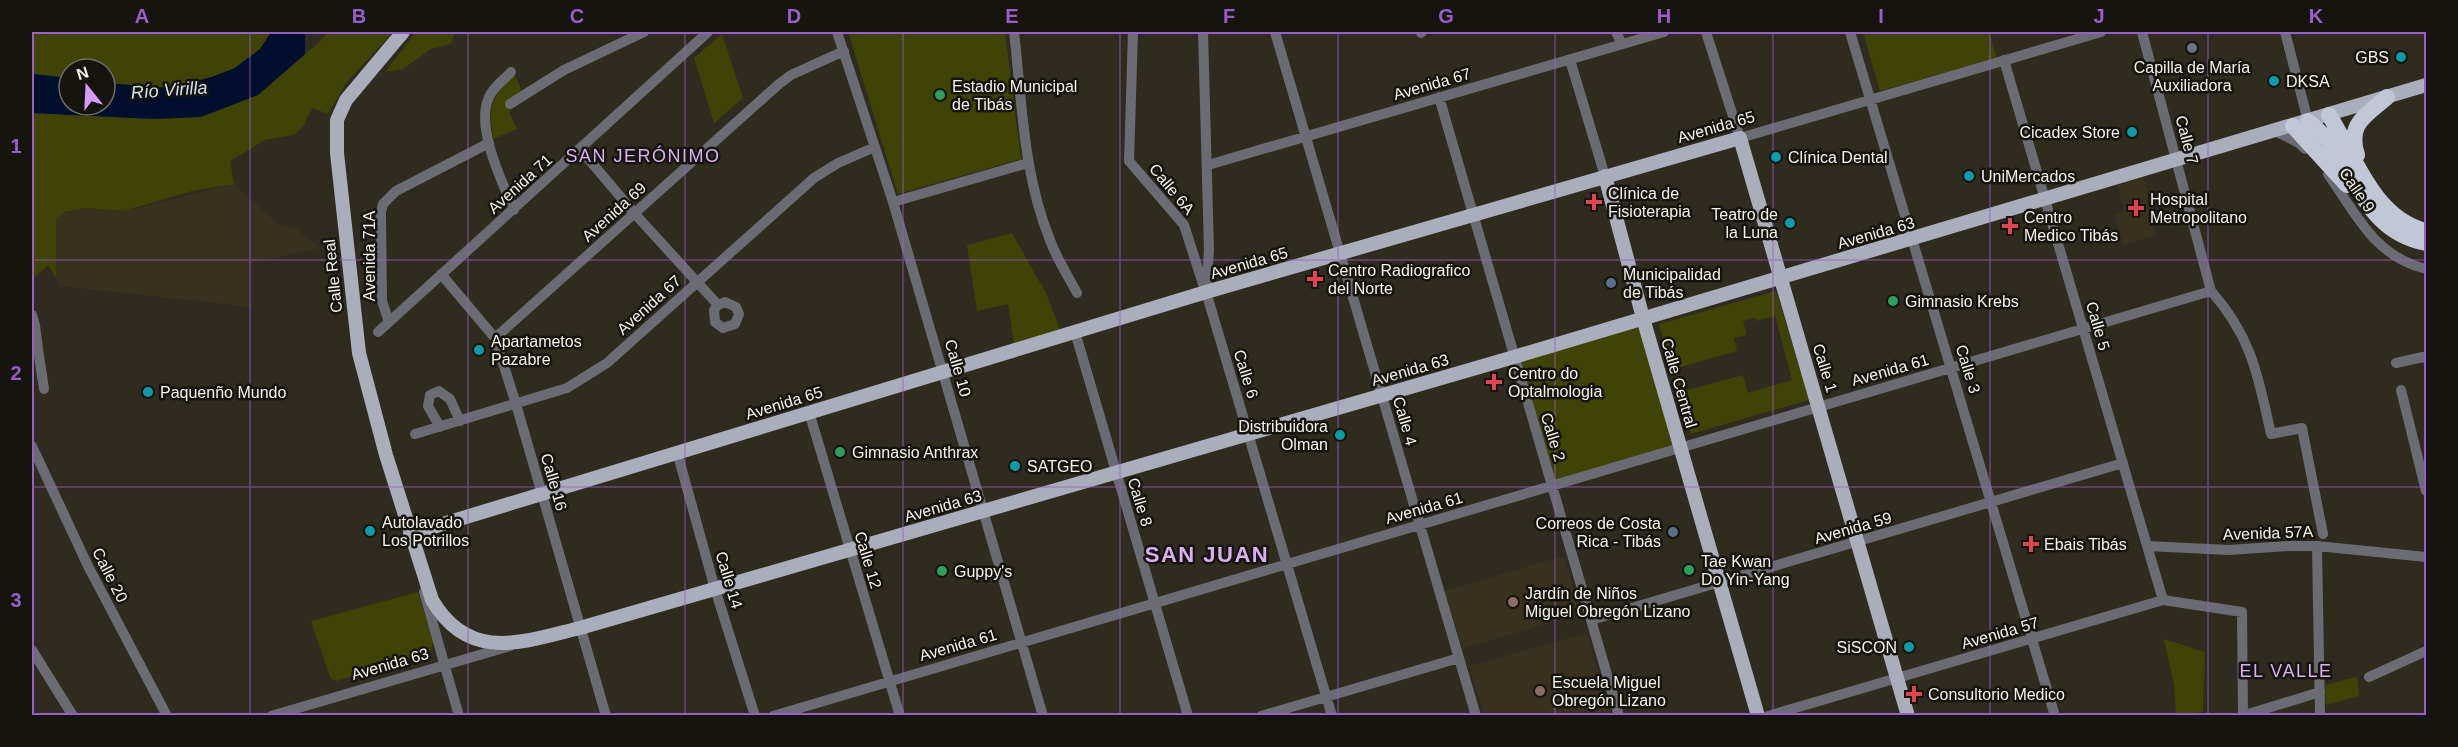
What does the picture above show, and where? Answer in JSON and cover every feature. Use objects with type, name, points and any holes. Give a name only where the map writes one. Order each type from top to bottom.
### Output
[{"type":"highway","points":[[2364,179],[2355,147],[2354,131],[2361,121],[2387,97]]},
{"type":"highway","points":[[2329,115],[2364,179],[2391,211],[2410,225],[2427,231]]},
{"type":"highway","points":[[2300,123],[2330,143],[2374,214],[2395,232],[2427,243]]},
{"type":"main road","name":"Calle Real","points":[[403,32],[346,100],[337,120],[337,153],[358,353],[410,534]]},
{"type":"main road","name":"Avenida 63","points":[[410,534],[432,600],[444,618],[459,631],[478,640],[498,645],[519,643],[580,628],[1382,396],[2427,85]]},
{"type":"main road","name":"Avenida 65","points":[[410,534],[1206,292],[1740,138]]},
{"type":"main road","name":"Calle 1","points":[[1740,138],[1908,716]]},
{"type":"main road","name":"Calle Central","points":[[1605,177],[1643,318],[1758,716]]},
{"type":"street","points":[[510,104],[564,70],[644,32]]},
{"type":"street","name":"Avenida 71","points":[[378,332],[708,32]]},
{"type":"street","name":"Calle 10","points":[[837,32],[893,202],[944,371],[1043,716]]},
{"type":"street","points":[[1014,32],[1028,163],[1050,241],[1077,293]]},
{"type":"street","name":"Calle 6A","points":[[1133,32],[1129,161],[1184,225],[1206,292]]},
{"type":"street","name":"Calle 6","points":[[1203,32],[1209,250],[1206,292],[1332,716]]},
{"type":"street","name":"Calle 4","points":[[1275,32],[1476,716]]},
{"type":"street","points":[[1616,32],[1622,44]]},
{"type":"street","name":"Avenida 67","points":[[1208,165],[1664,32]]},
{"type":"street","name":"Calle 1","points":[[1706,32],[1740,138]]},
{"type":"street","name":"Calle 3","points":[[1850,32],[1872,99],[2055,716]]},
{"type":"street","name":"Avenida 65","points":[[1740,138],[2101,32]]},
{"type":"street","name":"Calle 7","points":[[2142,32],[2211,291]]},
{"type":"street","points":[[2285,32],[2300,123]]},
{"type":"street","name":"Avenida 69","points":[[495,338],[779,84],[791,75],[844,51]]},
{"type":"street","name":"Calle Central","points":[[1570,60],[1605,177]]},
{"type":"street","name":"Calle 5","points":[[2004,60],[2163,600]]},
{"type":"street","points":[[512,72],[488,99],[485,116],[495,166],[514,210]]},
{"type":"street","name":"Calle 2","points":[[1439,97],[1619,716]]},
{"type":"street","name":"Calle 9","points":[[2275,131],[2299,143],[2327,172],[2374,240],[2391,255],[2414,266],[2427,269]]},
{"type":"street","name":"Avenida 71A","points":[[389,322],[381,295],[381,212],[383,204],[396,191],[489,143]]},
{"type":"street","name":"Avenida 67","points":[[415,434],[567,388],[585,379],[607,363],[814,178],[838,163],[875,147]]},
{"type":"street","points":[[580,149],[718,306]]},
{"type":"street","points":[[893,202],[1028,163]]},
{"type":"street","points":[[1195,254],[1209,250]]},
{"type":"street","name":"Calle 16","points":[[441,274],[495,338],[606,716]]},
{"type":"street","points":[[2211,291],[2230,313],[2244,336],[2255,366],[2271,434],[2302,428],[2323,534]]},
{"type":"street","name":"Avenida 61","points":[[773,716],[2211,291]]},
{"type":"street","points":[[32,315],[35,326],[35,348],[44,389]]},
{"type":"street","name":"Calle 8","points":[[1075,332],[1188,716]]},
{"type":"street","points":[[2396,363],[2427,358]]},
{"type":"street","points":[[2401,390],[2427,491]]},
{"type":"street","points":[[440,427],[428,406],[430,395],[435,392],[447,394],[460,421]]},
{"type":"street","name":"Calle 12","points":[[809,412],[900,716]]},
{"type":"street","name":"Calle 20","points":[[32,446],[87,566],[167,716]]},
{"type":"street","name":"Calle 14","points":[[677,452],[715,589],[755,716]]},
{"type":"street","name":"Avenida 59","points":[[1591,620],[2122,463]]},
{"type":"street","points":[[410,534],[459,716]]},
{"type":"street","name":"Avenida 57A","points":[[2147,546],[2229,550],[2317,546],[2427,557]]},
{"type":"street","points":[[2317,546],[2320,716]]},
{"type":"street","name":"Avenida 57","points":[[1768,716],[2163,600],[2242,612],[2242,716]]},
{"type":"street","name":"Avenida 63","points":[[270,716],[519,643]]},
{"type":"street","points":[[2369,677],[2427,651]]},
{"type":"street","points":[[32,654],[73,716]]},
{"type":"street","points":[[1261,716],[1459,658]]},
{"type":"street","points":[[2242,716],[2320,692]]},
{"type":"shaded area","points":[[32,32],[271,32],[261,49],[235,68],[212,77],[168,88],[117,84],[117,57],[57,57],[57,77],[32,74]]},
{"type":"shaded area","points":[[328,32],[393,32],[346,83],[328,114],[312,108],[304,125],[294,135],[265,140],[230,161],[234,184],[192,191],[124,211],[86,208],[65,212],[56,219],[56,278],[48,265],[32,280],[32,113],[57,114],[57,117],[155,119],[258,95]]},
{"type":"shaded area","points":[[416,32],[455,32],[451,44],[431,49],[403,69],[385,72]]},
{"type":"shaded area","name":"Estadio Municipal de Tibás","points":[[848,32],[1005,32],[1021,159],[898,194]]},
{"type":"shaded area","points":[[1863,32],[1989,32],[1997,58],[1880,91]]},
{"type":"shaded area","points":[[722,34],[743,98],[714,123],[694,58]]},
{"type":"shaded area","points":[[514,74],[522,91],[509,113],[517,129],[493,139],[491,110],[493,103],[500,90]]},
{"type":"shaded area","name":"Hospital Metropolitano","points":[[2143,176],[2147,190],[2147,205],[2156,235],[2123,245],[2114,215],[2125,211],[2116,183]]},
{"type":"shaded area","points":[[234,184],[278,224],[298,230],[320,248],[252,263],[252,307],[59,286],[56,278],[56,218],[60,214],[86,208],[124,211]]},
{"type":"shaded area","points":[[1012,233],[1046,293],[1060,330],[1014,344],[1008,304],[977,311],[967,245]]},
{"type":"shaded area","points":[[1776,291],[1809,400],[1691,434],[1659,324]],"holes":[[[1775,316],[1792,380],[1748,393],[1743,375],[1684,391],[1677,368],[1737,351],[1734,338],[1747,335],[1743,321],[1755,318],[1757,321]]]},
{"type":"shaded area","points":[[1640,325],[1675,449],[1557,484],[1520,359]]},
{"type":"shaded area","name":"Jardín de Niños Miguel Obregón Lizano","points":[[1563,556],[1582,613],[1462,649],[1445,591]]},
{"type":"shaded area","points":[[418,592],[433,642],[431,651],[337,681],[331,679],[311,621]]},
{"type":"shaded area","name":"Escuela Miguel Obregón Lizano","points":[[1587,633],[1611,715],[1484,715],[1469,666]]},
{"type":"shaded area","points":[[2164,639],[2205,652],[2203,712],[2176,715],[2174,685]]},
{"type":"shaded area","points":[[2357,677],[2359,696],[2326,705],[2325,685]]},
{"type":"water","name":"Río Virilla","points":[[271,32],[305,32],[305,54],[258,95],[201,117],[155,119],[114,117],[117,117],[117,84],[168,88],[212,77],[235,68],[260,49]]},
{"type":"water","name":"Río Virilla","points":[[32,74],[57,77],[57,114],[32,113]]},
{"type":"place","name":"Capilla de María Auxiliadora","points":[[2192,48]]},
{"type":"place","name":"GBS","points":[[2401,57]]},
{"type":"place","name":"DKSA","points":[[2274,81]]},
{"type":"place","name":"Estadio Municipal de Tibás","points":[[940,95]]},
{"type":"place","name":"Cicadex Store","points":[[2132,132]]},
{"type":"place","name":"Clínica Dental","points":[[1776,157]]},
{"type":"place","name":"UniMercados","points":[[1969,176]]},
{"type":"place","name":"Clínica de Fisioterapia","points":[[1594,202]]},
{"type":"place","name":"Hospital Metropolitano","points":[[2136,208]]},
{"type":"place","name":"Teatro de la Luna","points":[[1790,223]]},
{"type":"place","name":"Centro Medico Tibás","points":[[2010,226]]},
{"type":"place","name":"Centro Radiografico del Norte","points":[[1315,279]]},
{"type":"place","name":"Municipalidad de Tibás","points":[[1611,283]]},
{"type":"place","name":"Gimnasio Krebs","points":[[1893,301]]},
{"type":"place","name":"Apartametos Pazabre","points":[[479,350]]},
{"type":"place","name":"Centro do Optalmologia","points":[[1494,382]]},
{"type":"place","name":"Paquenño Mundo","points":[[148,392]]},
{"type":"place","name":"Distribuidora Olman","points":[[1340,435]]},
{"type":"place","name":"Gimnasio Anthrax","points":[[840,452]]},
{"type":"place","name":"SATGEO","points":[[1015,466]]},
{"type":"place","name":"Autolavado Los Potrillos","points":[[370,531]]},
{"type":"place","name":"Correos de Costa Rica - Tibás","points":[[1673,532]]},
{"type":"place","name":"Ebais Tibás","points":[[2031,544]]},
{"type":"place","name":"Tae Kwan Do Yin-Yang","points":[[1689,570]]},
{"type":"place","name":"Guppy's","points":[[942,571]]},
{"type":"place","name":"Jardín de Niños Miguel Obregón Lizano","points":[[1513,602]]},
{"type":"place","name":"SiSCON","points":[[1909,647]]},
{"type":"place","name":"Escuela Miguel Obregón Lizano","points":[[1540,691]]},
{"type":"place","name":"Consultorio Medico","points":[[1914,694]]},
{"type":"district","name":"SAN JERÓNIMO","points":[[643,156]]},
{"type":"district","name":"SAN JUAN","points":[[1207,554]]},
{"type":"district","name":"EL VALLE","points":[[2286,671]]}]
